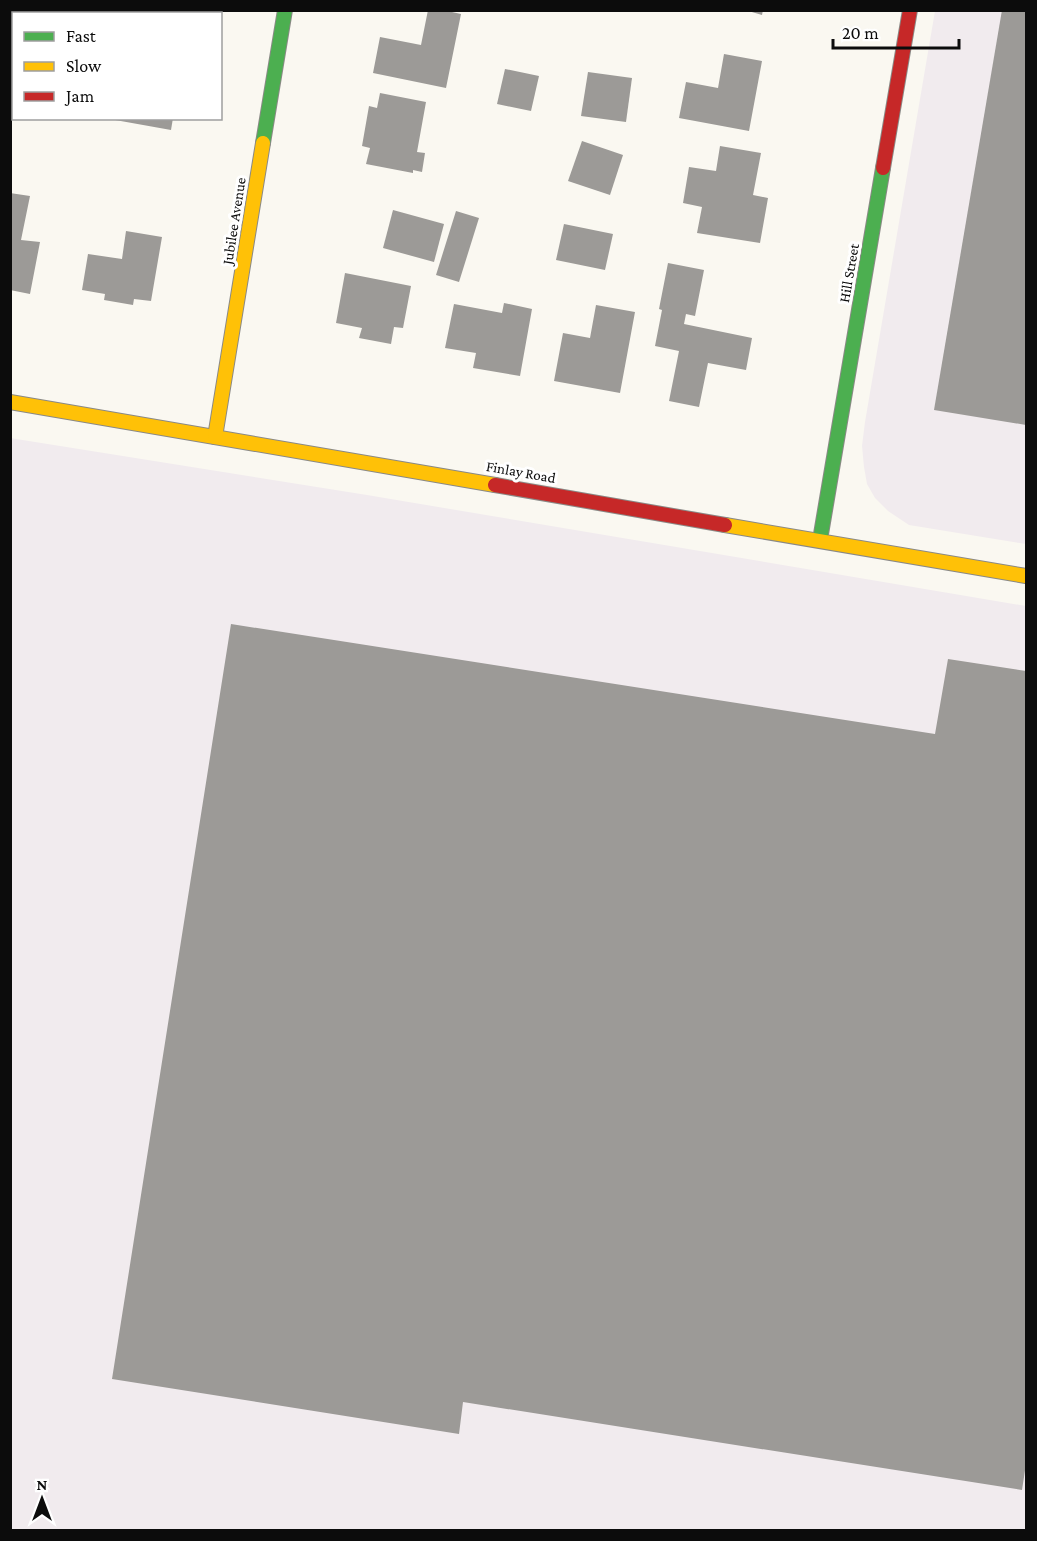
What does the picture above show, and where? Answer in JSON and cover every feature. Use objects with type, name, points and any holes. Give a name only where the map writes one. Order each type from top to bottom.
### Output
[{"type":"street","name":"Jubilee Avenue","points":[[215,437],[285,10]]},
{"type":"street","name":"Hill Street","points":[[820,540],[910,10]]},
{"type":"street","name":"Finlay Road","points":[[10,402],[1026,576]]},
{"type":"shaded area","points":[[935,11],[1026,11],[1026,544],[909,525],[888,511],[875,498],[867,484],[864,467],[862,446],[865,422]]},
{"type":"shaded area","points":[[10,438],[367,495],[1026,606],[1026,1530],[11,1530]]},
{"type":"building","points":[[132,10],[200,10],[200,12],[132,12]]},
{"type":"building","points":[[428,10],[443,10],[461,14],[446,88],[373,73],[380,37],[421,45]]},
{"type":"building","points":[[745,10],[763,10],[762,15]]},
{"type":"building","points":[[1002,10],[1026,10],[1026,425],[934,410]]},
{"type":"building","points":[[724,54],[762,61],[749,131],[679,118],[686,82],[718,88]]},
{"type":"building","points":[[505,69],[539,76],[531,111],[497,104]]},
{"type":"building","points":[[588,72],[632,78],[626,122],[581,116]]},
{"type":"building","points":[[380,93],[426,102],[417,152],[425,153],[422,172],[413,170],[413,173],[366,164],[370,148],[362,146],[369,106],[377,108]]},
{"type":"building","points":[[115,120],[173,120],[171,130]]},
{"type":"building","points":[[582,141],[623,155],[610,195],[568,181]]},
{"type":"building","points":[[720,146],[761,153],[753,195],[768,198],[760,243],[697,233],[702,207],[683,203],[689,167],[716,171]]},
{"type":"building","points":[[10,193],[30,196],[21,240],[40,242],[30,294],[10,290]]},
{"type":"building","points":[[393,210],[444,224],[434,262],[383,248]]},
{"type":"building","points":[[456,211],[479,218],[459,282],[436,275]]},
{"type":"building","points":[[564,224],[613,234],[605,270],[556,260]]},
{"type":"building","points":[[126,231],[162,237],[151,301],[134,299],[133,305],[104,300],[105,294],[82,290],[88,254],[122,259]]},
{"type":"building","points":[[668,263],[704,270],[695,316],[686,314],[684,324],[752,338],[746,370],[708,363],[699,407],[669,401],[679,351],[655,346]]},
{"type":"building","points":[[345,273],[411,286],[403,328],[394,327],[391,344],[359,338],[362,328],[336,323]]},
{"type":"building","points":[[504,303],[532,309],[520,376],[473,368],[476,353],[445,348],[454,304],[502,313]]},
{"type":"building","points":[[596,305],[635,312],[620,393],[554,381],[563,333],[590,338]]},
{"type":"building","points":[[231,624],[935,734],[948,659],[1026,671],[1026,1464],[1022,1490],[463,1402],[459,1434],[112,1379]]},
{"type":"traffic: fast","points":[[263,143],[285,10]]},
{"type":"traffic: fast","points":[[820,540],[883,168]]},
{"type":"traffic: slow","points":[[215,437],[263,143]]},
{"type":"traffic: slow","points":[[10,402],[495,485]]},
{"type":"traffic: slow","points":[[725,525],[1026,576]]},
{"type":"traffic: jam","points":[[883,168],[910,10]]},
{"type":"traffic: jam","points":[[495,485],[725,525]]}]
